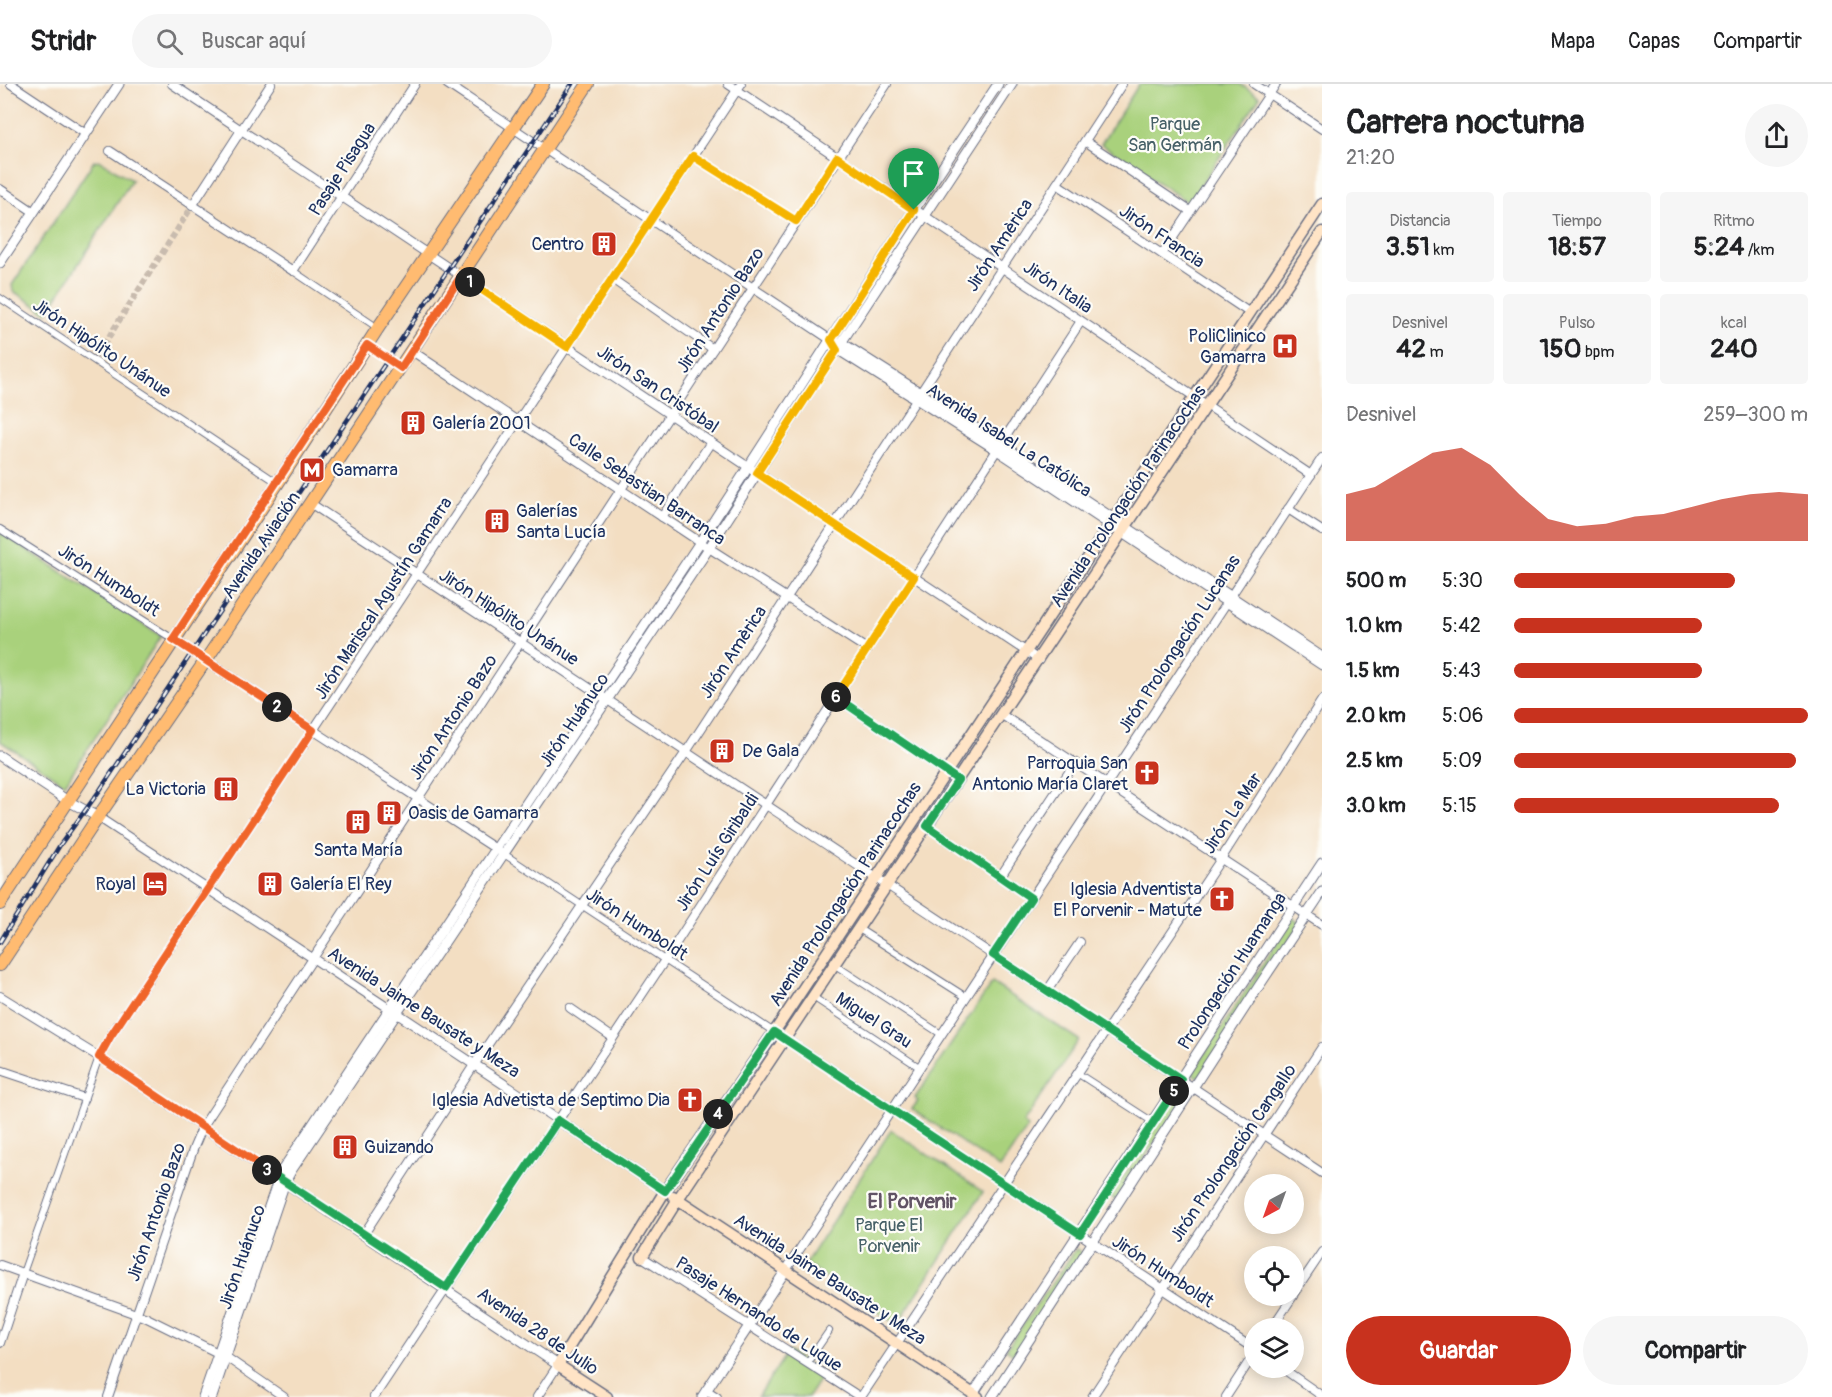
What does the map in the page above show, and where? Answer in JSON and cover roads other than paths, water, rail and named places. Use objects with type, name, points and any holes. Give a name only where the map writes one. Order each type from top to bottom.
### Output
[{"type":"main road","name":"Avenida Aviación","points":[[0,904],[278,483],[378,327],[543,84]]},
{"type":"main road","name":"Avenida Aviación","points":[[0,965],[401,368],[588,84]]},
{"type":"main road","name":"Avenida Prolongación Parinacochas","points":[[558,1365],[665,1191],[774,1032],[1322,204]]},
{"type":"main road","name":"Avenida Prolongación Parinacochas","points":[[642,1257],[678,1199],[1322,232]]},
{"type":"main road","name":"Avenida Jaime Bausate y Meza","points":[[665,1191],[974,1396]]},
{"type":"main road","name":"Avenida 28 de Julio","points":[[558,1365],[607,1397]]},
{"type":"street","points":[[11,84],[86,134]]},
{"type":"street","points":[[0,263],[119,84]]},
{"type":"street","name":"Jirón San Cristóbal","points":[[172,84],[1039,660]]},
{"type":"street","points":[[192,207],[271,84]]},
{"type":"street","name":"Pasaje Pisagua","points":[[293,271],[415,84]]},
{"type":"street","name":"Avenida Isabel La Católica","points":[[447,84],[839,346],[1322,657]]},
{"type":"street","name":"Jirón Italia","points":[[728,84],[739,87],[914,210],[1311,475]]},
{"type":"street","name":"Jirón Huánuco","points":[[203,1397],[222,1355],[282,1180],[393,1011],[495,848],[700,542],[998,84]]},
{"type":"street","name":"Jirón Huánuco","points":[[393,1011],[504,854],[709,548],[1012,84]]},
{"type":"street","name":"Jirón Amèrica","points":[[364,1234],[474,1065],[686,752],[1122,84]]},
{"type":"street","points":[[1254,84],[1322,129]]},
{"type":"street","points":[[1162,254],[1276,84]]},
{"type":"street","name":"Jirón Antonio Bazo","points":[[108,1397],[203,1126],[885,85]]},
{"type":"street","name":"Jirón Mariscal Agustín Gamarra","points":[[0,1343],[84,1098],[99,1057],[110,1037],[739,87]]},
{"type":"street","name":"Jirón Francia","points":[[1085,141],[1190,212]]},
{"type":"street","points":[[958,144],[968,151]]},
{"type":"street","points":[[110,151],[378,327]]},
{"type":"street","points":[[693,156],[796,221]]},
{"type":"street","name":"Jirón Francia","points":[[1057,184],[1250,313]]},
{"type":"street","points":[[0,189],[34,212]]},
{"type":"street","points":[[612,279],[713,349]]},
{"type":"street","name":"Jirón Hipólito Unánue","points":[[0,298],[278,483]]},
{"type":"street","name":"Jirón Luís Giribaldi","points":[[374,1397],[665,960],[1081,321]]},
{"type":"street","points":[[367,345],[401,368]]},
{"type":"street","name":"Calle Sebastian Barranca","points":[[412,351],[709,548],[867,649]]},
{"type":"street","points":[[662,517],[711,442]]},
{"type":"street","name":"Jirón Prolongación Lucanas","points":[[704,1394],[1322,458]]},
{"type":"street","name":"Jirón Hipólito Unánue","points":[[310,503],[1322,1173]]},
{"type":"street","points":[[1288,509],[1322,531]]},
{"type":"street","name":"Jirón Humboldt","points":[[0,529],[495,848],[1244,1342]]},
{"type":"street","name":"Avenida Isabel La Católica","points":[[1229,599],[1322,665]]},
{"type":"street","points":[[836,697],[958,780]]},
{"type":"street","name":"Jirón La Mar","points":[[860,1397],[1221,859],[1322,700]]},
{"type":"street","points":[[1002,715],[1322,925]]},
{"type":"street","name":"Avenida Jaime Bausate y Meza","points":[[0,756],[208,888],[665,1191]]},
{"type":"street","points":[[1000,876],[1075,763]]},
{"type":"street","points":[[927,826],[1031,898]]},
{"type":"street","name":"Prolongación Huamanga","points":[[974,1396],[1322,863]]},
{"type":"street","name":"Prolongación Huamanga","points":[[992,1397],[1322,892]]},
{"type":"street","points":[[859,929],[966,997]]},
{"type":"street","points":[[1047,991],[1080,942]]},
{"type":"street","points":[[835,965],[941,1034]]},
{"type":"street","name":"Avenida 28 de Julio","points":[[0,996],[99,1057],[558,1365]]},
{"type":"street","name":"Miguel Grau","points":[[813,998],[920,1067]]},
{"type":"street","points":[[570,1008],[612,1037]]},
{"type":"street","name":"Jirón Prolongación Cangallo","points":[[1092,1397],[1322,1047]]},
{"type":"street","points":[[0,1070],[84,1098]]},
{"type":"street","points":[[1077,1073],[1153,1122]]},
{"type":"street","points":[[1304,1279],[1322,1252]]},
{"type":"street","name":"Pasaje Hernando de Luque","points":[[642,1257],[860,1397]]},
{"type":"street","points":[[0,1265],[136,1314],[222,1355],[284,1397]]},
{"type":"street","points":[[807,1363],[829,1331]]},
{"type":"street","name":"Jirón Huánuco","points":[[212,1397],[222,1355]]},
{"type":"street","points":[[537,1397],[558,1365]]},
{"type":"street","points":[[1226,1397],[1244,1369]]},
{"type":"street","points":[[1296,1378],[1322,1396]]},
{"type":"street","points":[[704,1394],[717,1397]]},
{"type":"tunnel","points":[[94,360],[191,208]]},
{"type":"railway","points":[[0,942],[60,845],[100,790],[572,84]]},
{"type":"place","name":"Centro","points":[[604,244]]},
{"type":"place","name":"PoliClinico Gamarra","points":[[1285,346]]},
{"type":"place","name":"Galería 2001","points":[[413,423]]},
{"type":"place","name":"Gamarra","points":[[312,470]]},
{"type":"place","name":"Galerías Santa Lucía","points":[[497,521]]},
{"type":"place","name":"De Gala","points":[[722,751]]},
{"type":"place","name":"Parroquia San Antonio María Claret","points":[[1147,773]]},
{"type":"place","name":"La Victoria","points":[[226,789]]},
{"type":"place","name":"Oasis de Gamarra","points":[[389,813]]},
{"type":"place","name":"Santa María","points":[[358,822]]},
{"type":"place","name":"Royal","points":[[155,884]]},
{"type":"place","name":"Galería El Rey","points":[[270,884]]},
{"type":"place","name":"Iglesia Adventista El Porvenir - Matute","points":[[1222,899]]},
{"type":"place","name":"Iglesia Advetista de Septimo Dia","points":[[690,1100]]},
{"type":"place","name":"Guizando","points":[[345,1147]]},
{"type":"district","name":"El Porvenir","points":[[912,1201]]},
{"type":"park label","name":"Parque San Germán","points":[[1175,134]]},
{"type":"park label","name":"Parque El Porvenir","points":[[889,1235]]}]
